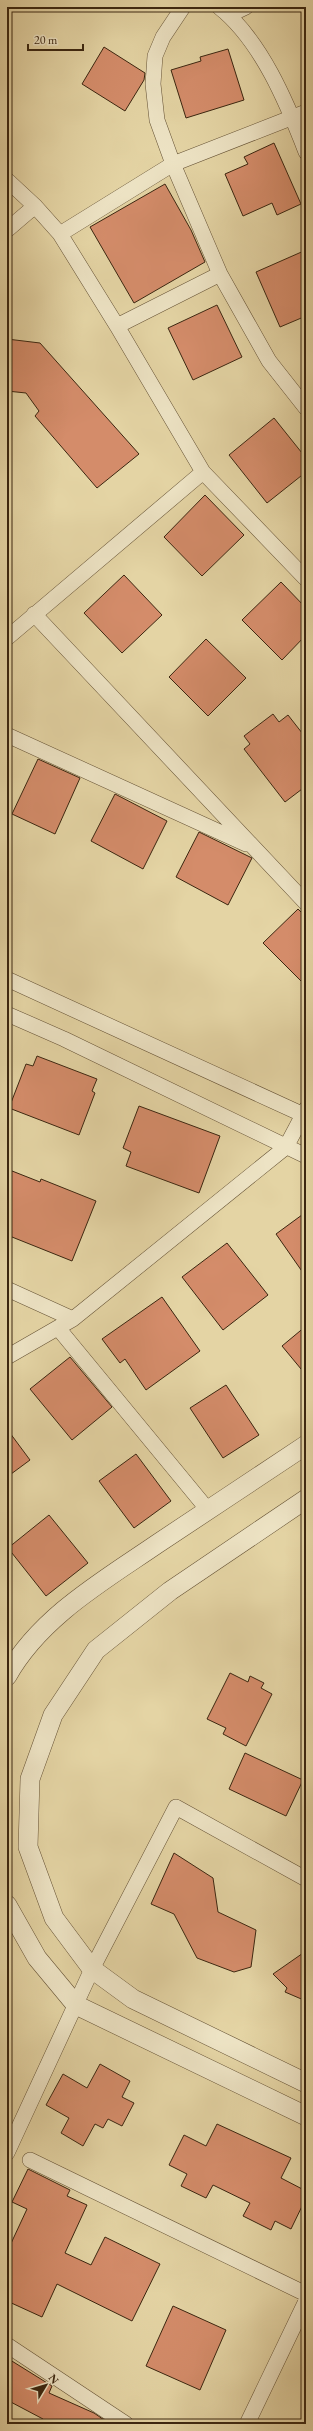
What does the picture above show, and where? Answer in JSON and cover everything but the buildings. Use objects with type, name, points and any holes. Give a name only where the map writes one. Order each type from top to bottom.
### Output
[{"type":"street","points":[[183,7],[163,37],[155,56],[153,84],[157,120],[173,164],[220,274],[269,361],[306,408]]},
{"type":"street","points":[[246,7],[224,11],[264,61],[299,115],[306,152]]},
{"type":"street","points":[[60,234],[173,164],[299,115]]},
{"type":"street","points":[[7,180],[35,206],[60,234],[117,326],[203,472],[306,579]]},
{"type":"street","points":[[7,230],[35,206]]},
{"type":"street","points":[[117,326],[220,274]]},
{"type":"street","points":[[7,638],[203,472]]},
{"type":"street","points":[[34,614],[306,903]]},
{"type":"street","points":[[7,735],[253,846]]},
{"type":"street","points":[[7,979],[305,1113],[286,1148],[73,1319],[8,1356]]},
{"type":"street","points":[[7,1014],[64,1039],[286,1148],[306,1156]]},
{"type":"street","points":[[7,1289],[73,1319]]},
{"type":"street","points":[[58,1328],[208,1510]]},
{"type":"street","points":[[7,1676],[17,1659],[51,1620],[98,1584],[306,1445]]},
{"type":"street","points":[[306,1499],[170,1591],[96,1650],[52,1715],[30,1779],[28,1847],[54,1918],[92,1969],[133,1999],[306,2083]]},
{"type":"street","points":[[7,2153],[92,1969],[176,1807],[306,1879]]},
{"type":"street","points":[[7,1905],[37,1958],[76,2005],[306,2116]]},
{"type":"street","points":[[30,2160],[306,2294]]},
{"type":"street","points":[[247,2424],[306,2302]]},
{"type":"street","points":[[7,2346],[126,2424]]}]
